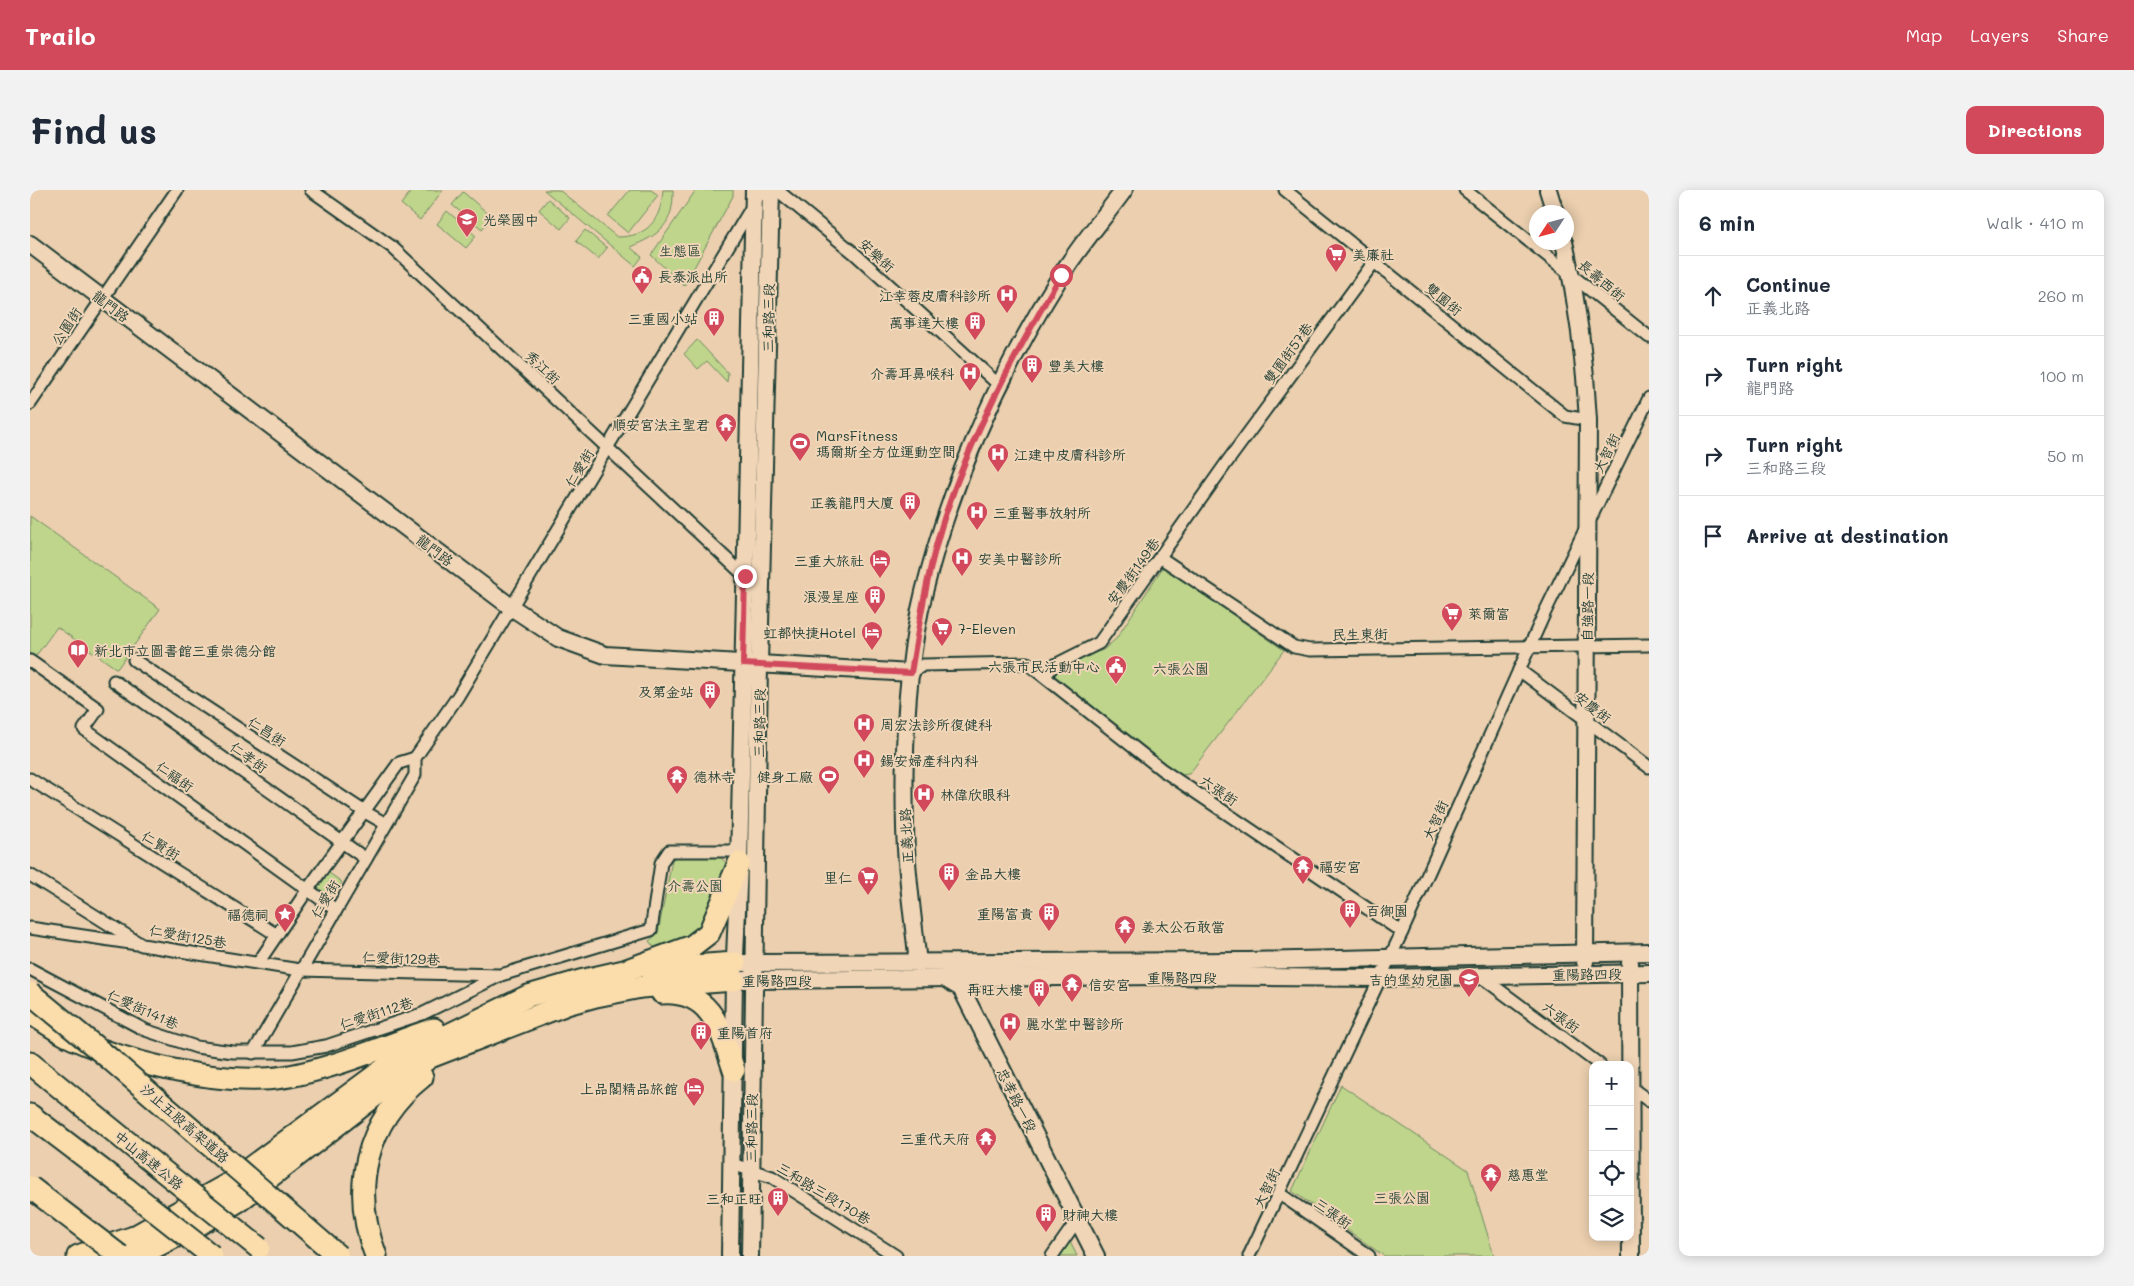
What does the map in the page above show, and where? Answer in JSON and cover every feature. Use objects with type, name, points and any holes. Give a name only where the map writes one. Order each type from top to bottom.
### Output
[{"type":"highway","points":[[30,1013],[66,1035],[145,1064],[209,1076],[263,1079],[312,1070],[528,996],[624,971],[692,946],[709,933],[739,857]]},
{"type":"highway","points":[[624,971],[745,971]]},
{"type":"highway","points":[[132,1256],[143,1253],[196,1226],[240,1200],[389,1085],[430,1057],[551,1010],[596,996],[745,971]]},
{"type":"highway","points":[[596,996],[666,992],[689,997],[704,1004],[717,1022],[734,1070]]},
{"type":"highway","name":"汐止五股高架道路","points":[[30,993],[118,1065],[338,1256]]},
{"type":"highway","points":[[78,1256],[134,1237],[155,1227],[227,1185],[395,1061],[528,996]]},
{"type":"highway","points":[[376,1256],[364,1209],[364,1178],[368,1152],[388,1112],[402,1093],[464,1045]]},
{"type":"highway","name":"中山高速公路","points":[[30,1063],[263,1252]]},
{"type":"highway","points":[[33,1118],[212,1256]]},
{"type":"highway","points":[[30,1187],[120,1256]]},
{"type":"main road","name":"三和路三段","points":[[730,1256],[734,1070],[745,971],[759,664],[770,190]]},
{"type":"main road","name":"正義北路","points":[[918,963],[905,829],[904,776],[911,673],[924,593],[941,527],[973,442],[1016,351],[1061,275],[1124,190]]},
{"type":"main road","points":[[1548,190],[1553,205]]},
{"type":"main road","name":"三和路三段","points":[[750,1256],[750,1170],[745,971],[739,857],[754,198]]},
{"type":"main road","name":"龍門路","points":[[30,244],[511,607],[558,638],[605,655],[911,673]]},
{"type":"main road","name":"自強路一段","points":[[1566,250],[1580,316],[1586,363],[1588,420],[1586,974]]},
{"type":"main road","name":"重陽路四段","points":[[745,971],[918,963],[1389,959],[1585,952],[1649,952]]},
{"type":"main road","points":[[1630,952],[1631,1061]]},
{"type":"main road","name":"忠孝路一段","points":[[918,963],[961,988],[1078,1219],[1092,1254]]},
{"type":"main road","name":"重陽路四段","points":[[745,971],[948,980],[1158,976],[1380,978],[1649,973]]},
{"type":"main road","points":[[1631,1106],[1632,1256]]},
{"type":"street","name":"公園街","points":[[30,404],[177,190]]},
{"type":"street","name":"秀江街","points":[[311,190],[392,247],[745,576]]},
{"type":"street","name":"仁愛街","points":[[253,1053],[415,776],[415,758],[458,696],[608,448],[754,198],[762,190]]},
{"type":"street","name":"安樂街","points":[[777,190],[854,253],[999,385]]},
{"type":"street","name":"雙園街","points":[[1285,190],[1565,416],[1588,420]]},
{"type":"street","name":"長壽西街","points":[[1465,190],[1649,337]]},
{"type":"street","name":"雙園街57巷","points":[[1227,462],[1374,262]]},
{"type":"street","name":"大智街","points":[[1249,1256],[1280,1194],[1402,932],[1529,647],[1649,398]]},
{"type":"street","name":"安慶街149巷","points":[[1045,676],[1053,666],[1100,644],[1227,462]]},
{"type":"street","name":"民生東街","points":[[1160,558],[1294,647],[1310,650],[1649,645]]},
{"type":"street","name":"仁昌街","points":[[134,660],[386,824]]},
{"type":"street","name":"仁福街","points":[[30,661],[98,709],[84,729],[336,910]]},
{"type":"street","name":"六張街","points":[[911,673],[923,665],[1027,663],[1111,732],[1161,769],[1402,932]]},
{"type":"street","name":"安慶街","points":[[1520,670],[1649,767]]},
{"type":"street","name":"仁孝街","points":[[114,681],[366,859]]},
{"type":"street","name":"仁愛街","points":[[258,963],[308,889],[399,763],[415,758]]},
{"type":"street","name":"仁賢街","points":[[30,779],[277,935]]},
{"type":"street","points":[[501,975],[651,930],[661,863],[669,851],[739,857]]},
{"type":"street","name":"仁愛街125巷","points":[[30,875],[142,945],[300,970]]},
{"type":"street","points":[[30,928],[142,945]]},
{"type":"street","name":"仁愛街141巷","points":[[30,969],[145,1030],[196,1047],[253,1053]]},
{"type":"street","name":"仁愛街129巷","points":[[300,970],[501,975]]},
{"type":"street","name":"仁愛街112巷","points":[[253,1053],[292,1052],[326,1046],[422,1014],[501,975]]},
{"type":"street","name":"六張街","points":[[1479,975],[1595,1061]]},
{"type":"street","points":[[1634,1089],[1649,1101]]},
{"type":"street","name":"三和路三段170巷","points":[[732,1164],[772,1178],[896,1256]]},
{"type":"street","name":"三張街","points":[[1280,1194],[1369,1256]]},
{"type":"street","points":[[1052,1256],[1078,1219]]},
{"type":"green space","points":[[412,190],[443,190],[420,220],[401,204]]},
{"type":"green space","points":[[544,190],[559,190],[617,237],[637,234],[651,225],[659,210],[663,190],[673,190],[673,202],[668,220],[663,227],[650,238],[630,247],[642,257],[635,266]]},
{"type":"green space","points":[[630,190],[651,190],[658,195],[628,233],[608,216]]},
{"type":"green space","name":"生態區","points":[[696,190],[733,190],[733,196],[684,286],[651,255]]},
{"type":"green space","points":[[463,192],[492,217],[482,229],[452,205]]},
{"type":"green space","points":[[548,199],[570,218],[561,229],[539,210]]},
{"type":"green space","points":[[447,211],[476,236],[466,248],[437,224]]},
{"type":"green space","points":[[585,230],[607,248],[598,259],[576,241]]},
{"type":"green space","points":[[697,340],[728,373],[727,382],[707,361],[698,369],[684,354]]},
{"type":"green space","points":[[30,516],[160,609],[117,669],[57,627],[35,657],[30,653]]},
{"type":"green space","name":"六張公園","points":[[1163,567],[1284,650],[1189,774],[1182,775],[1123,735],[1050,676],[1083,657],[1103,650],[1116,639]]},
{"type":"green space","name":"介壽公園","points":[[676,857],[720,857],[727,864],[700,933],[656,950],[649,941],[658,933],[672,860]]},
{"type":"green space","points":[[329,873],[342,882],[331,897],[318,888]]},
{"type":"green space","name":"三張公園","points":[[1341,1085],[1468,1170],[1494,1256],[1384,1256],[1292,1191]]},
{"type":"green space","points":[[1067,1236],[1077,1256],[1054,1256]]},
{"type":"place","name":"光榮國中","points":[[467,238]]},
{"type":"place","name":"美廉社","points":[[1336,273]]},
{"type":"place","name":"長泰派出所","points":[[642,295]]},
{"type":"place","name":"江幸蓉皮膚科診所","points":[[1007,314]]},
{"type":"place","name":"三重國小站","points":[[714,337]]},
{"type":"place","name":"萬事達大樓","points":[[975,341]]},
{"type":"place","name":"豐美大樓","points":[[1032,384]]},
{"type":"place","name":"介壽耳鼻喉科","points":[[970,392]]},
{"type":"place","name":"順安宮法主聖君","points":[[726,443]]},
{"type":"place","name":"MarsFitness 瑪爾斯全方位運動空間","points":[[800,462]]},
{"type":"place","name":"江建中皮膚科診所","points":[[998,473]]},
{"type":"place","name":"正義龍門大廈","points":[[910,521]]},
{"type":"place","name":"三重醫事放射所","points":[[977,531]]},
{"type":"place","name":"安美中醫診所","points":[[962,577]]},
{"type":"place","name":"三重大旅社","points":[[880,579]]},
{"type":"place","name":"浪漫星座","points":[[875,615]]},
{"type":"place","name":"萊爾富","points":[[1452,632]]},
{"type":"place","name":"7-Eleven","points":[[942,647]]},
{"type":"place","name":"虹都快捷Hotel","points":[[872,651]]},
{"type":"place","name":"新北市立圖書館三重崇德分館","points":[[78,669]]},
{"type":"place","name":"六張市民活動中心","points":[[1116,685]]},
{"type":"place","name":"及第金站","points":[[710,710]]},
{"type":"place","name":"周宏法診所復健科","points":[[864,743]]},
{"type":"place","name":"鍚安婦產科內科","points":[[864,779]]},
{"type":"place","name":"德林寺","points":[[677,795]]},
{"type":"place","name":"健身工廠","points":[[829,795]]},
{"type":"place","name":"林偉欣眼科","points":[[924,813]]},
{"type":"place","name":"福安宮","points":[[1303,885]]},
{"type":"place","name":"金品大樓","points":[[949,892]]},
{"type":"place","name":"里仁","points":[[868,896]]},
{"type":"place","name":"百御園","points":[[1350,929]]},
{"type":"place","name":"重陽富貴","points":[[1049,932]]},
{"type":"place","name":"福德祠","points":[[285,933]]},
{"type":"place","name":"姜太公石敢當","points":[[1125,945]]},
{"type":"place","name":"吉的堡幼兒園","points":[[1469,998]]},
{"type":"place","name":"信安宮","points":[[1072,1003]]},
{"type":"place","name":"再旺大樓","points":[[1039,1008]]},
{"type":"place","name":"麗水堂中醫診所","points":[[1010,1042]]},
{"type":"place","name":"重陽首府","points":[[701,1051]]},
{"type":"place","name":"上品閣精品旅館","points":[[694,1107]]},
{"type":"place","name":"三重代天府","points":[[986,1157]]},
{"type":"place","name":"慈惠堂","points":[[1491,1193]]},
{"type":"place","name":"三和正旺","points":[[778,1217]]},
{"type":"place","name":"財神大樓","points":[[1046,1233]]},
{"type":"route","points":[[745,576],[743,664],[911,673],[924,593],[941,527],[973,442],[1016,351],[1061,275]]}]
